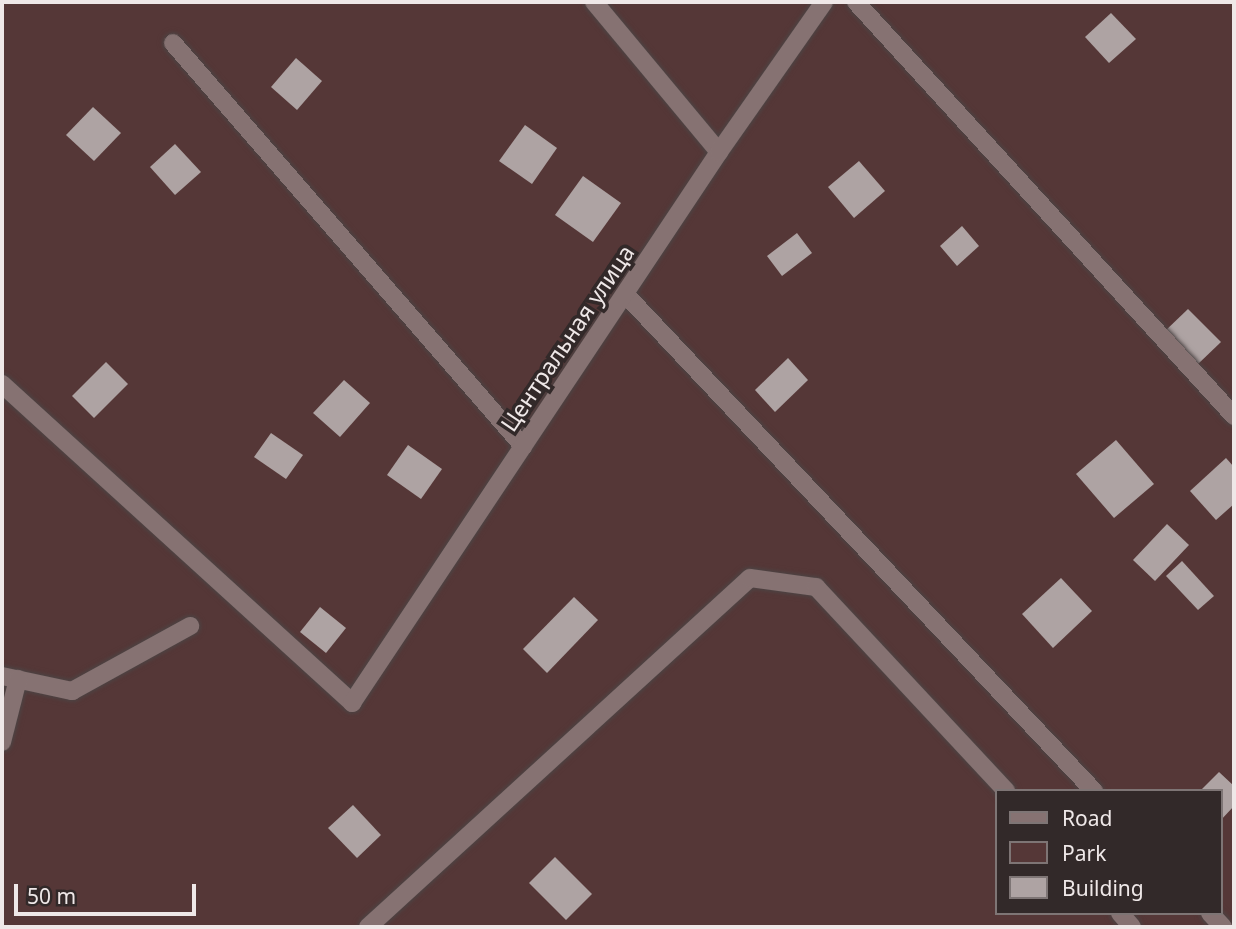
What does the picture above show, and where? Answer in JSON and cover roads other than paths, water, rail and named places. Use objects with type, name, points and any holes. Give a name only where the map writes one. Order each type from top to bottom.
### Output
[{"type":"street","points":[[594,2],[719,152]]},
{"type":"street","name":"Центральная улица","points":[[2,384],[352,703],[523,446],[627,296],[719,152],[824,2]]},
{"type":"street","points":[[856,2],[1234,416]]},
{"type":"street","points":[[173,43],[523,446]]},
{"type":"street","points":[[627,296],[1092,789]]},
{"type":"street","points":[[368,927],[750,578],[816,587],[1004,789]]},
{"type":"street","points":[[2,742],[10,678],[72,691],[190,626]]}]
